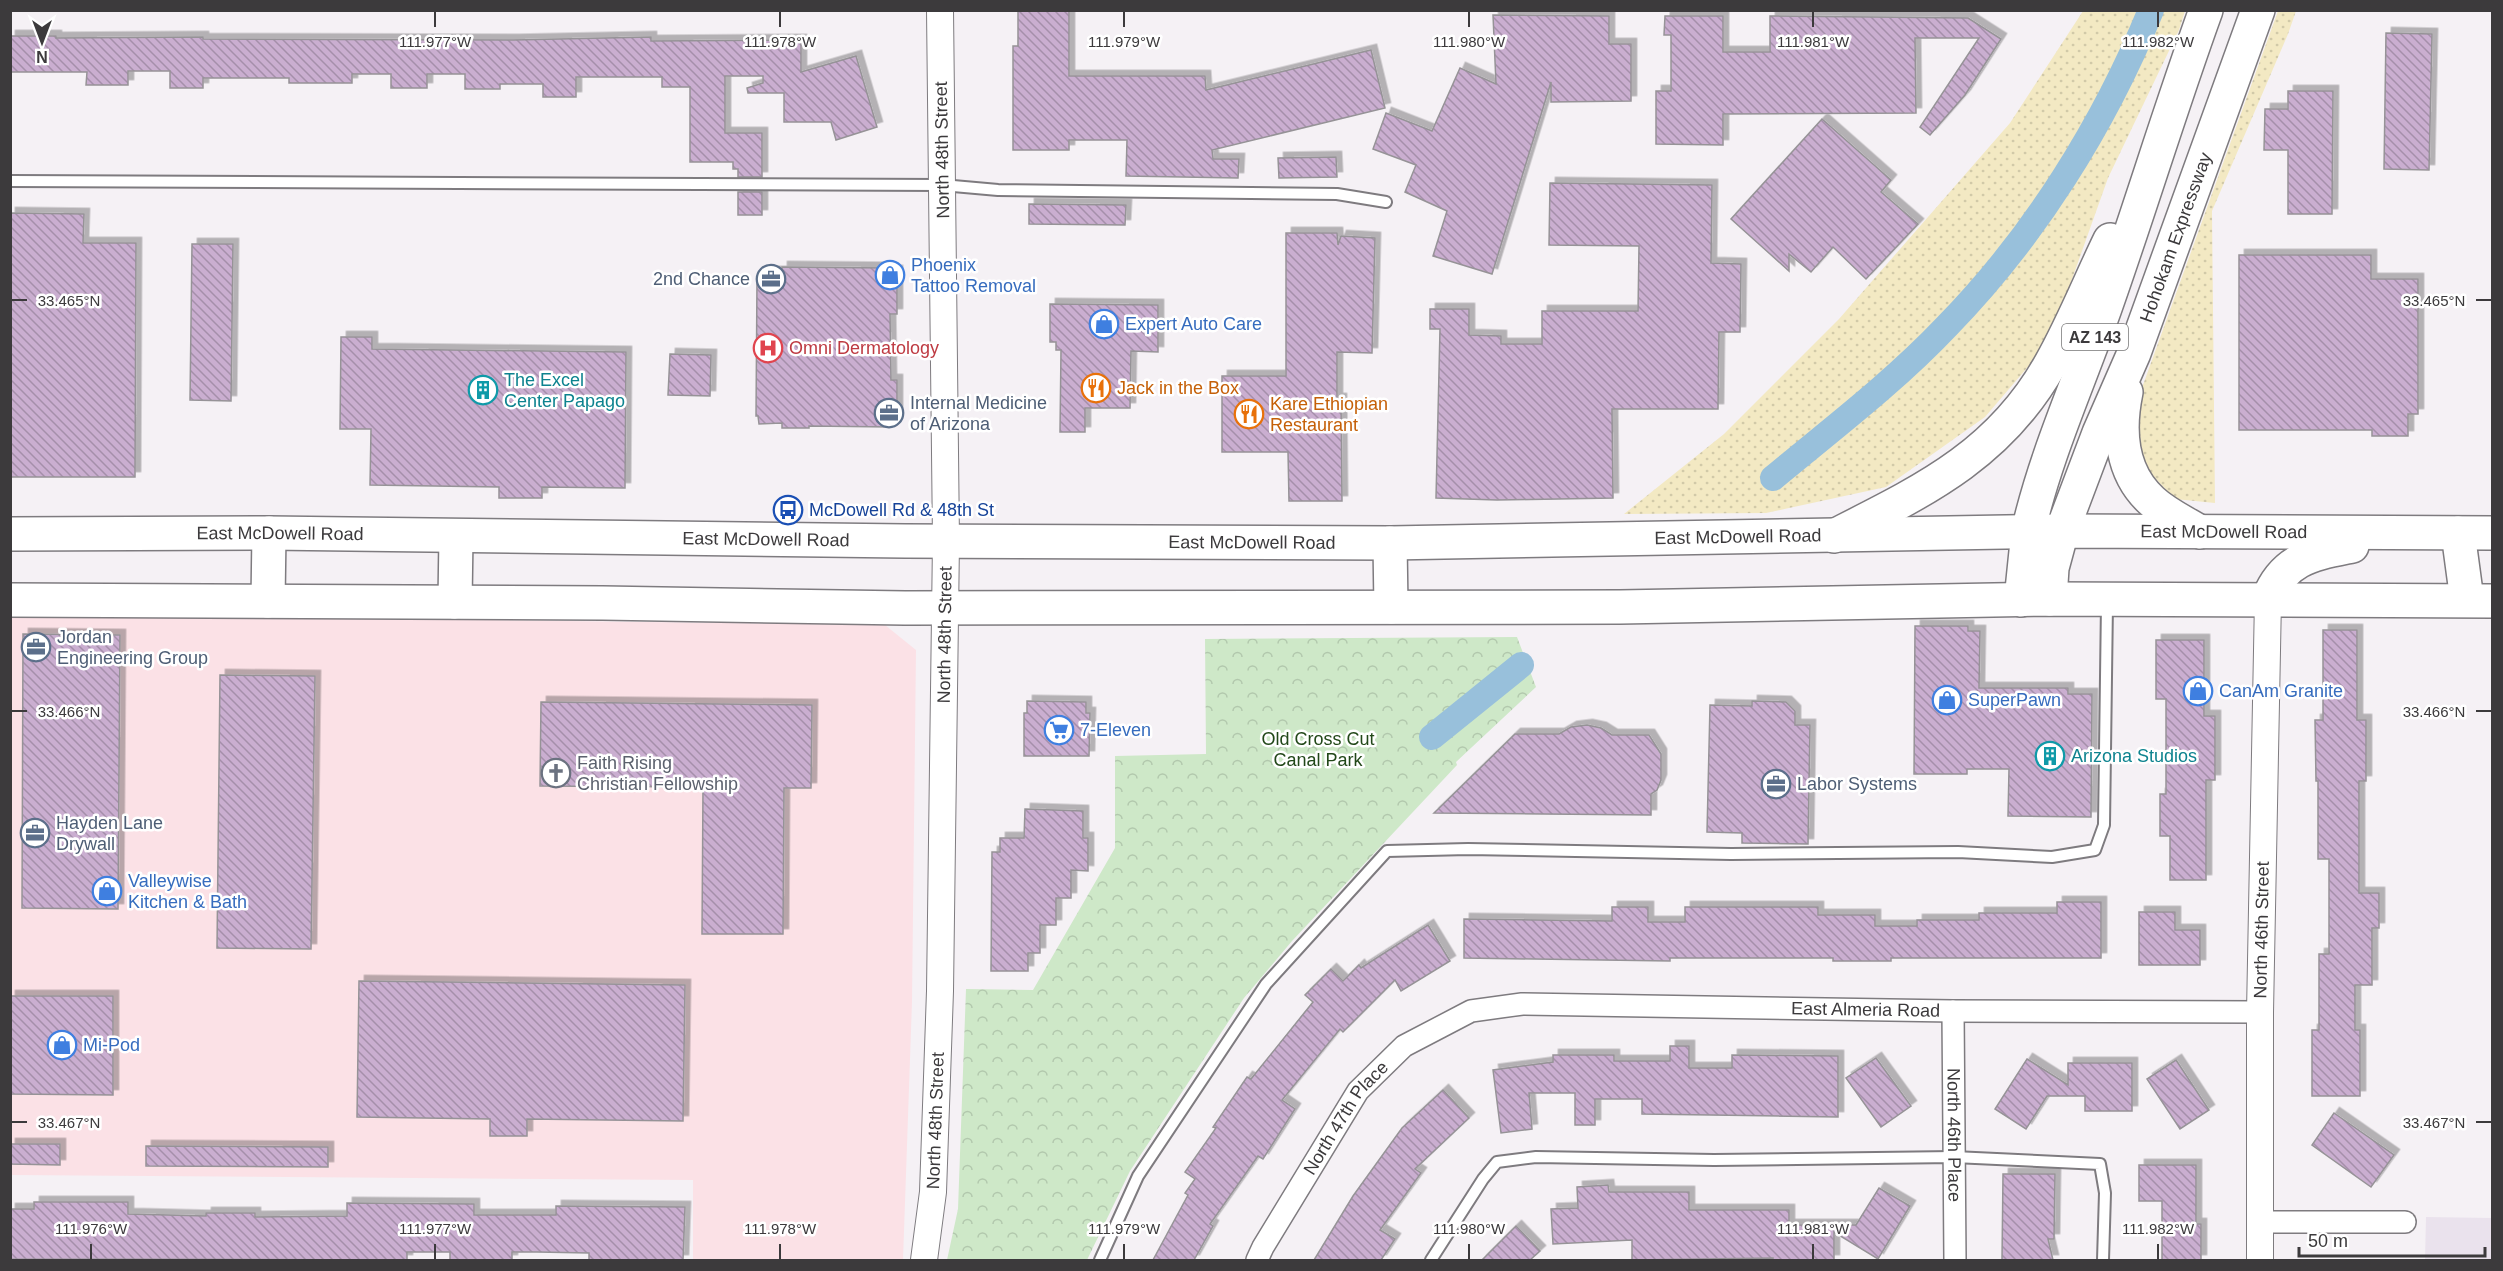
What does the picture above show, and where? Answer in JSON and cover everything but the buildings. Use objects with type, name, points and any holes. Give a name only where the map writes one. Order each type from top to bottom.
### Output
[{"type":"main road","name":"AZ 143","points":[[2035,599],[2028,532],[2037,496],[2106,307],[2159,142],[2206,10]]},
{"type":"main road","name":"Hohokam Expressway","points":[[2035,599],[2052,568],[2062,531],[2099,433],[2134,353],[2258,10]]},
{"type":"main road","points":[[1833,536],[1914,495],[1953,471],[1999,434],[2018,412],[2051,364],[2159,142]]},
{"type":"main road","points":[[2134,353],[2121,416],[2124,449],[2130,470],[2136,483],[2154,503],[2200,532]]},
{"type":"main road","name":"East McDowell Road","points":[[10,534],[269,533],[946,541],[1390,543],[2062,531],[2493,533]]},
{"type":"main road","points":[[268,601],[269,533]]},
{"type":"main road","points":[[2268,599],[2281,575],[2311,555],[2409,533]]},
{"type":"main road","points":[[10,600],[455,602],[945,608],[1620,608],[2035,599],[2480,600],[2458,533]]},
{"type":"main road","points":[[455,602],[456,536]]},
{"type":"main road","points":[[1390,543],[1391,608]]},
{"type":"street","name":"North 48th Street","points":[[924,1260],[934,1180],[940,991],[946,541],[940,10]]},
{"type":"street","name":"North 46th Street","points":[[2260,1260],[2260,1012],[2268,599]]},
{"type":"street","name":"East Almeria Road","points":[[1471,1011],[1522,1004],[1953,1011],[2260,1012]]},
{"type":"street","name":"North 47th Place","points":[[1257,1260],[1358,1091],[1404,1046],[1471,1011]]},
{"type":"street","name":"North 46th Place","points":[[1953,1011],[1955,1260]]},
{"type":"street","points":[[2261,1222],[2405,1222]]},
{"type":"lane","points":[[10,181],[942,185],[1024,190],[1337,194],[1386,202]]},
{"type":"lane","points":[[1100,1260],[1138,1176],[1266,984],[1387,851],[1468,849],[1731,855],[1958,852],[2052,857],[2095,850],[2104,825],[2107,599]]},
{"type":"lane","points":[[1431,1260],[1483,1179],[1497,1162],[1536,1157],[1714,1160],[1954,1157],[2100,1164],[2105,1193],[2103,1260]]},
{"type":"shaded area","points":[[11,614],[885,625],[916,650],[912,1002],[903,1260],[693,1260],[693,1180],[11,1175]]},
{"type":"shaded area","points":[[2426,1217],[2492,1218],[2492,1260],[2425,1260]]},
{"type":"sand","points":[[2083,11],[2185,11],[2179,30],[2108,178],[2050,341],[1985,417],[1886,487],[1766,513],[1624,514],[1724,434],[1839,319],[2010,123]]},
{"type":"sand","points":[[2278,11],[2296,11],[2212,211],[2215,503],[2175,499],[2154,477],[2146,481],[2134,420],[2143,385]]},
{"type":"green space","name":"Old Cross Cut Canal Park","points":[[1517,637],[1536,687],[1456,762],[1457,765],[1292,941],[1244,998],[1130,1171],[1087,1260],[947,1260],[958,1209],[966,989],[1033,990],[1115,848],[1115,756],[1206,754],[1205,639]]},
{"type":"waterway","points":[[1773,478],[1862,405],[1927,347],[1979,292],[2009,255],[2064,178],[2089,137],[2112,95],[2151,10]]},
{"type":"waterway","points":[[1432,737],[1521,665]]},
{"type":"place","name":"Phoenix Tattoo Removal","points":[[890,275]]},
{"type":"place","name":"2nd Chance","points":[[771,279]]},
{"type":"place","name":"Expert Auto Care","points":[[1104,324]]},
{"type":"place","name":"Omni Dermatology","points":[[768,348]]},
{"type":"place","name":"Jack in the Box","points":[[1096,388]]},
{"type":"place","name":"The Excel Center Papago","points":[[483,390]]},
{"type":"place","name":"Internal Medicine of Arizona","points":[[889,413]]},
{"type":"place","name":"Kare Ethiopian Restaurant","points":[[1249,414]]},
{"type":"place","name":"McDowell Rd & 48th St","points":[[788,510]]},
{"type":"place","name":"Jordan Engineering Group","points":[[36,647]]},
{"type":"place","name":"CanAm Granite","points":[[2198,691]]},
{"type":"place","name":"SuperPawn","points":[[1947,700]]},
{"type":"place","name":"7-Eleven","points":[[1059,730]]},
{"type":"place","name":"Arizona Studios","points":[[2050,756]]},
{"type":"place","name":"Faith Rising Christian Fellowship","points":[[556,773]]},
{"type":"place","name":"Labor Systems","points":[[1776,784]]},
{"type":"place","name":"Hayden Lane Drywall","points":[[35,833]]},
{"type":"place","name":"Valleywise Kitchen & Bath","points":[[107,891]]},
{"type":"place","name":"Mi-Pod","points":[[62,1045]]}]
